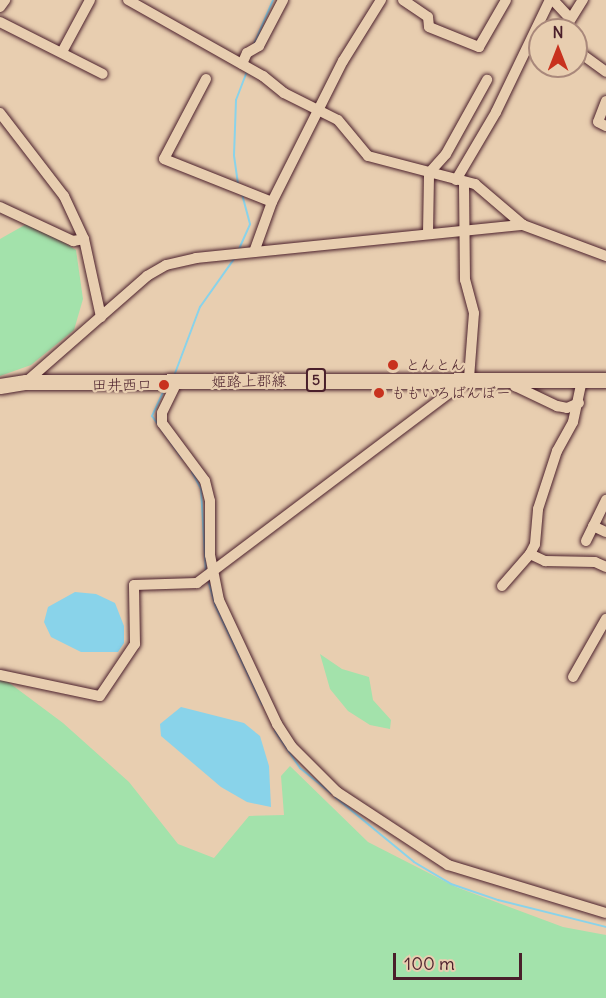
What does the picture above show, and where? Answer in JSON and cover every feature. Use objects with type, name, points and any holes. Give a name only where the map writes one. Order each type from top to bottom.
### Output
[{"type":"main road","name":"姫路上郡線","points":[[0,386],[26,382],[469,378],[606,380]]},
{"type":"street","points":[[0,7],[4,0]]},
{"type":"street","points":[[62,52],[90,0]]},
{"type":"street","points":[[128,0],[242,64],[284,93],[338,120],[368,156],[414,165],[429,173],[475,184],[523,225],[606,255]]},
{"type":"street","points":[[242,64],[247,53],[260,46],[283,0]]},
{"type":"street","points":[[254,252],[272,202],[343,61],[381,0]]},
{"type":"street","points":[[403,0],[428,17],[429,27],[479,47],[507,0]]},
{"type":"street","points":[[0,675],[100,696],[135,644],[134,585],[197,583],[469,378],[474,313],[465,280],[460,181],[552,0],[570,18],[583,0]]},
{"type":"street","points":[[0,22],[103,74]]},
{"type":"street","points":[[588,59],[606,72]]},
{"type":"street","points":[[206,79],[164,159],[272,202]]},
{"type":"street","points":[[428,233],[429,173],[446,154],[487,80]]},
{"type":"street","points":[[606,101],[598,122],[606,126]]},
{"type":"street","points":[[0,113],[64,196],[84,239],[101,317]]},
{"type":"street","points":[[0,207],[73,241],[84,239]]},
{"type":"street","points":[[26,382],[166,265],[254,252],[428,233],[462,233],[523,225]]},
{"type":"street","points":[[512,379],[515,386],[557,406],[567,408],[579,403]]},
{"type":"street","points":[[502,586],[530,554],[535,544],[541,499],[579,403],[582,380]]},
{"type":"street","points":[[177,382],[162,413],[162,423],[205,481],[210,501],[213,570],[219,600],[277,724],[291,747],[338,792],[448,865],[606,913]]},
{"type":"street","points":[[586,541],[606,500]]},
{"type":"street","points":[[593,526],[606,532]]},
{"type":"street","points":[[530,554],[545,561],[596,562],[606,567]]},
{"type":"street","points":[[573,677],[575,660],[606,619]]},
{"type":"green space","points":[[30,222],[76,250],[83,299],[74,330],[31,365],[0,376],[0,239]]},
{"type":"green space","points":[[320,654],[342,669],[369,677],[373,700],[391,720],[390,729],[370,725],[348,711],[330,689]]},
{"type":"green space","points":[[0,676],[63,723],[129,782],[178,844],[214,858],[249,816],[284,815],[281,776],[290,766],[368,842],[456,887],[563,927],[606,935],[606,998],[0,998]]},
{"type":"water","points":[[75,592],[96,594],[115,603],[124,626],[124,643],[118,652],[81,652],[51,637],[44,622],[48,607]]},
{"type":"water","points":[[181,707],[244,723],[260,736],[269,766],[271,807],[247,802],[221,787],[161,736],[160,724]]},
{"type":"waterway","points":[[254,44],[273,0]]},
{"type":"waterway","points":[[238,184],[234,155],[236,100],[247,72]]},
{"type":"waterway","points":[[239,249],[250,224],[242,195]]},
{"type":"waterway","points":[[174,376],[200,307],[234,259]]},
{"type":"waterway","points":[[165,388],[152,416],[182,458]]},
{"type":"waterway","points":[[192,472],[201,489],[206,572]]},
{"type":"waterway","points":[[208,580],[215,605],[262,704]]},
{"type":"waterway","points":[[275,731],[300,768],[331,793]]},
{"type":"waterway","points":[[335,797],[414,862],[451,884],[498,900],[606,927]]},
{"type":"place","name":"とんとん","points":[[393,365]]},
{"type":"place","name":"田井西口","points":[[164,385]]},
{"type":"place","name":"ももいろばんぼー","points":[[379,393]]}]
